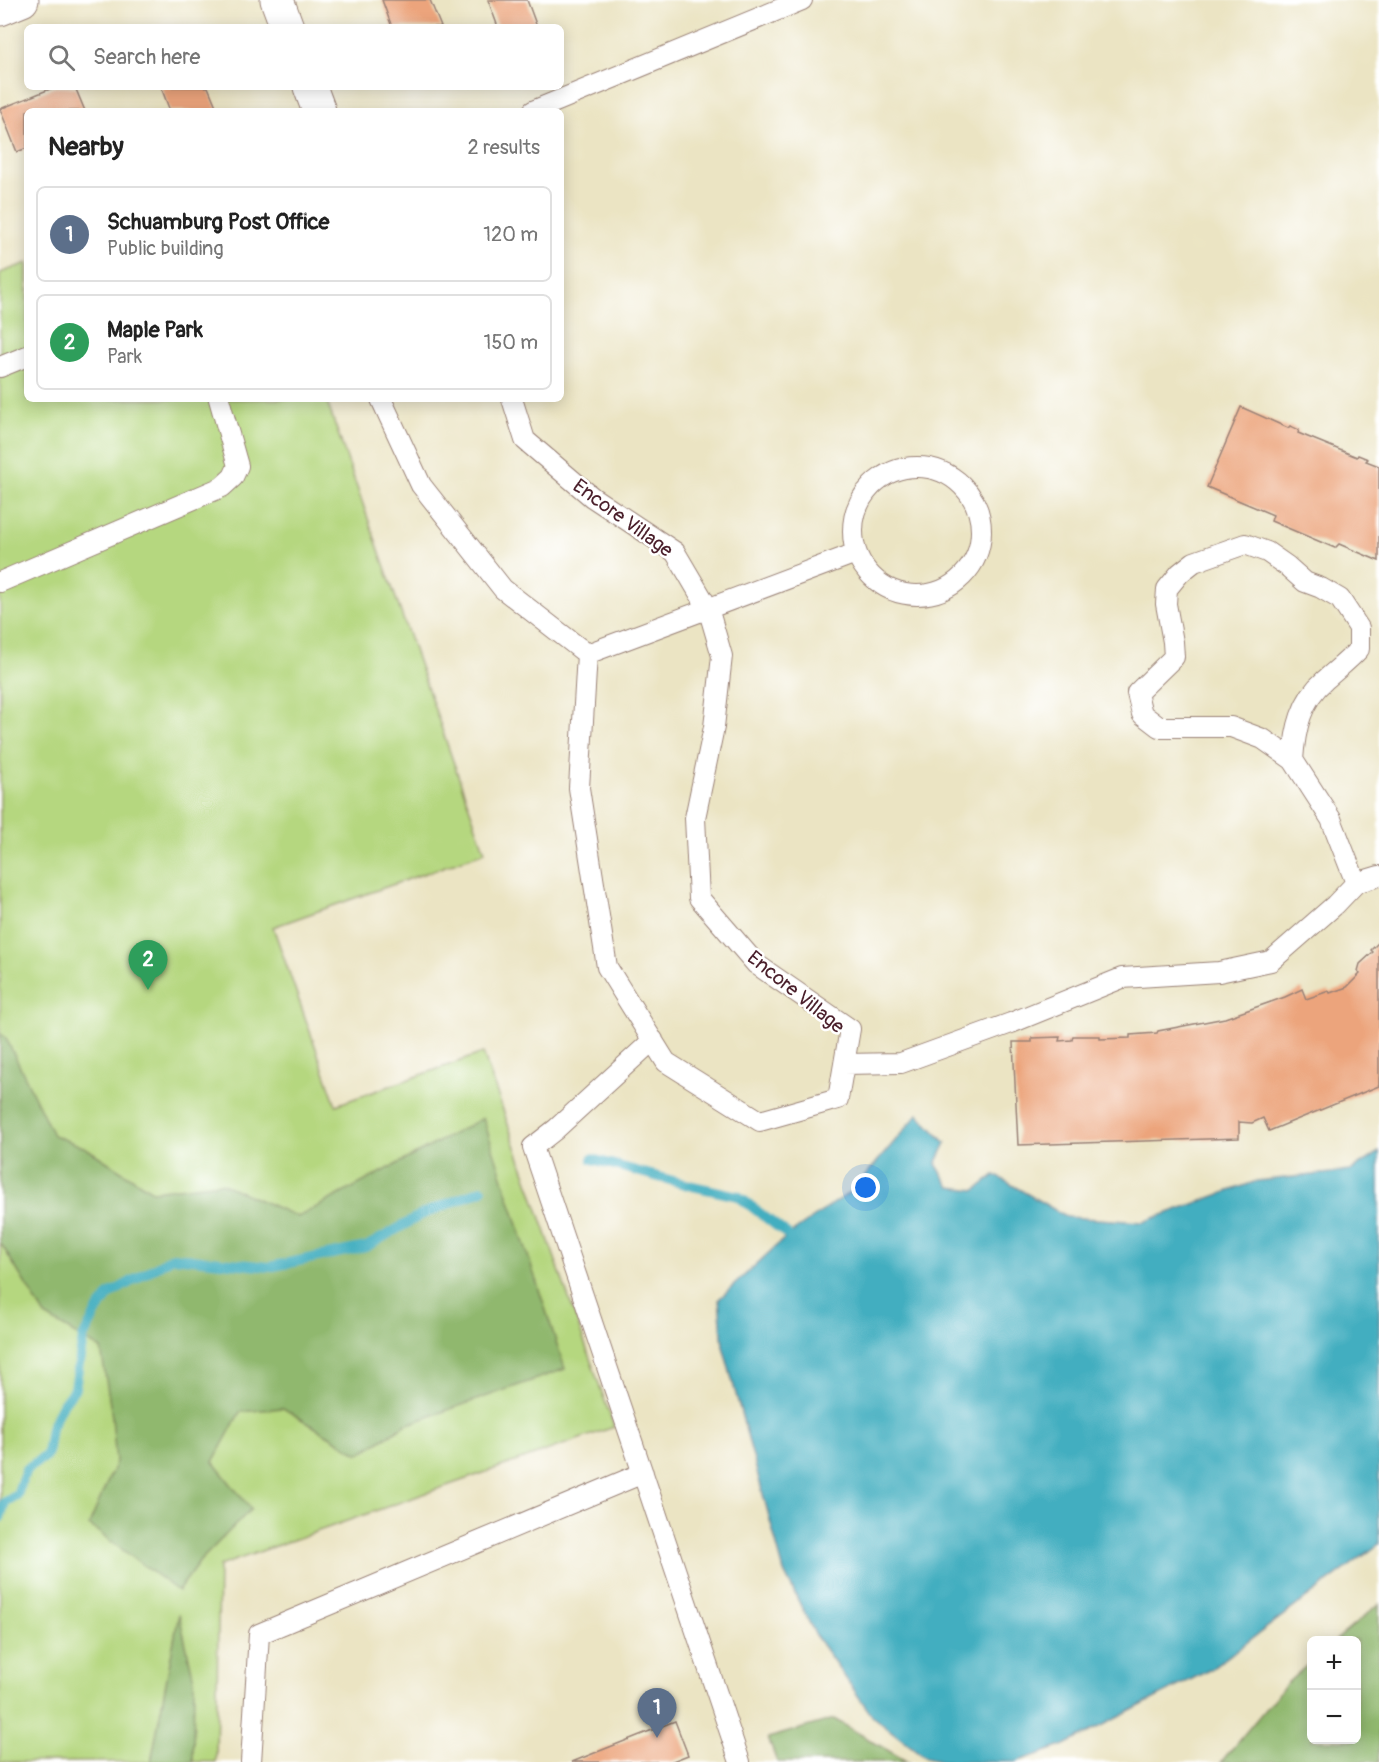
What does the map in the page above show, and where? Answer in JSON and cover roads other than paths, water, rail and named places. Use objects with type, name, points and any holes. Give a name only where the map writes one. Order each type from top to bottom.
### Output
[{"type":"street","points":[[0,9],[22,0]]},
{"type":"street","points":[[277,0],[286,24]]},
{"type":"street","points":[[311,90],[318,108]]},
{"type":"lane","points":[[539,108],[802,0]]},
{"type":"lane","points":[[0,367],[24,357]]},
{"type":"lane","points":[[0,582],[222,487],[233,477],[238,466],[220,402]]},
{"type":"lane","points":[[382,402],[421,485],[504,589],[587,654],[856,553]]},
{"type":"lane","name":"Encore Village","points":[[513,402],[525,440],[592,497],[675,552],[708,608],[722,656],[714,727],[695,819],[699,898],[756,964],[850,1029],[838,1099],[760,1121],[666,1062],[607,967],[579,789],[587,654]]},
{"type":"lane","points":[[905,467],[927,467],[948,474],[966,487],[978,506],[982,528],[980,548],[972,567],[958,582],[940,592],[920,596],[900,594],[881,585],[866,571],[856,553],[852,531],[856,509],[867,490],[884,475],[905,467]]},
{"type":"lane","points":[[1293,760],[1294,737],[1309,699],[1323,681],[1359,649],[1359,628],[1340,600],[1321,588],[1305,582],[1267,552],[1245,544],[1194,562],[1180,573],[1167,589],[1166,604],[1174,657],[1137,693],[1142,714],[1159,727],[1231,726],[1263,739],[1293,760],[1331,819],[1356,883]]},
{"type":"lane","points":[[844,1064],[901,1064],[1122,978],[1219,972],[1271,961],[1335,905],[1356,883],[1379,876]]},
{"type":"lane","points":[[653,1041],[533,1148],[740,1762]]},
{"type":"lane","points":[[252,1762],[259,1634],[643,1473]]},
{"type":"water","points":[[918,1114],[946,1143],[936,1164],[950,1187],[976,1190],[995,1175],[1067,1217],[1143,1222],[1257,1181],[1350,1171],[1379,1152],[1379,1544],[1211,1669],[1065,1745],[1016,1762],[943,1762],[926,1758],[873,1717],[816,1636],[784,1572],[723,1346],[719,1299],[788,1235],[853,1190]]},
{"type":"waterway","points":[[592,1159],[738,1196],[788,1235]]},
{"type":"waterway","points":[[0,1518],[5,1502],[17,1495],[26,1469],[47,1455],[51,1428],[60,1408],[75,1388],[83,1338],[97,1311],[110,1294],[173,1257],[269,1267],[366,1247],[423,1214],[482,1190]]},
{"type":"place","name":"Maple Park","points":[[148,990]]},
{"type":"place","name":"Schuamburg Post Office","points":[[657,1738]]}]
